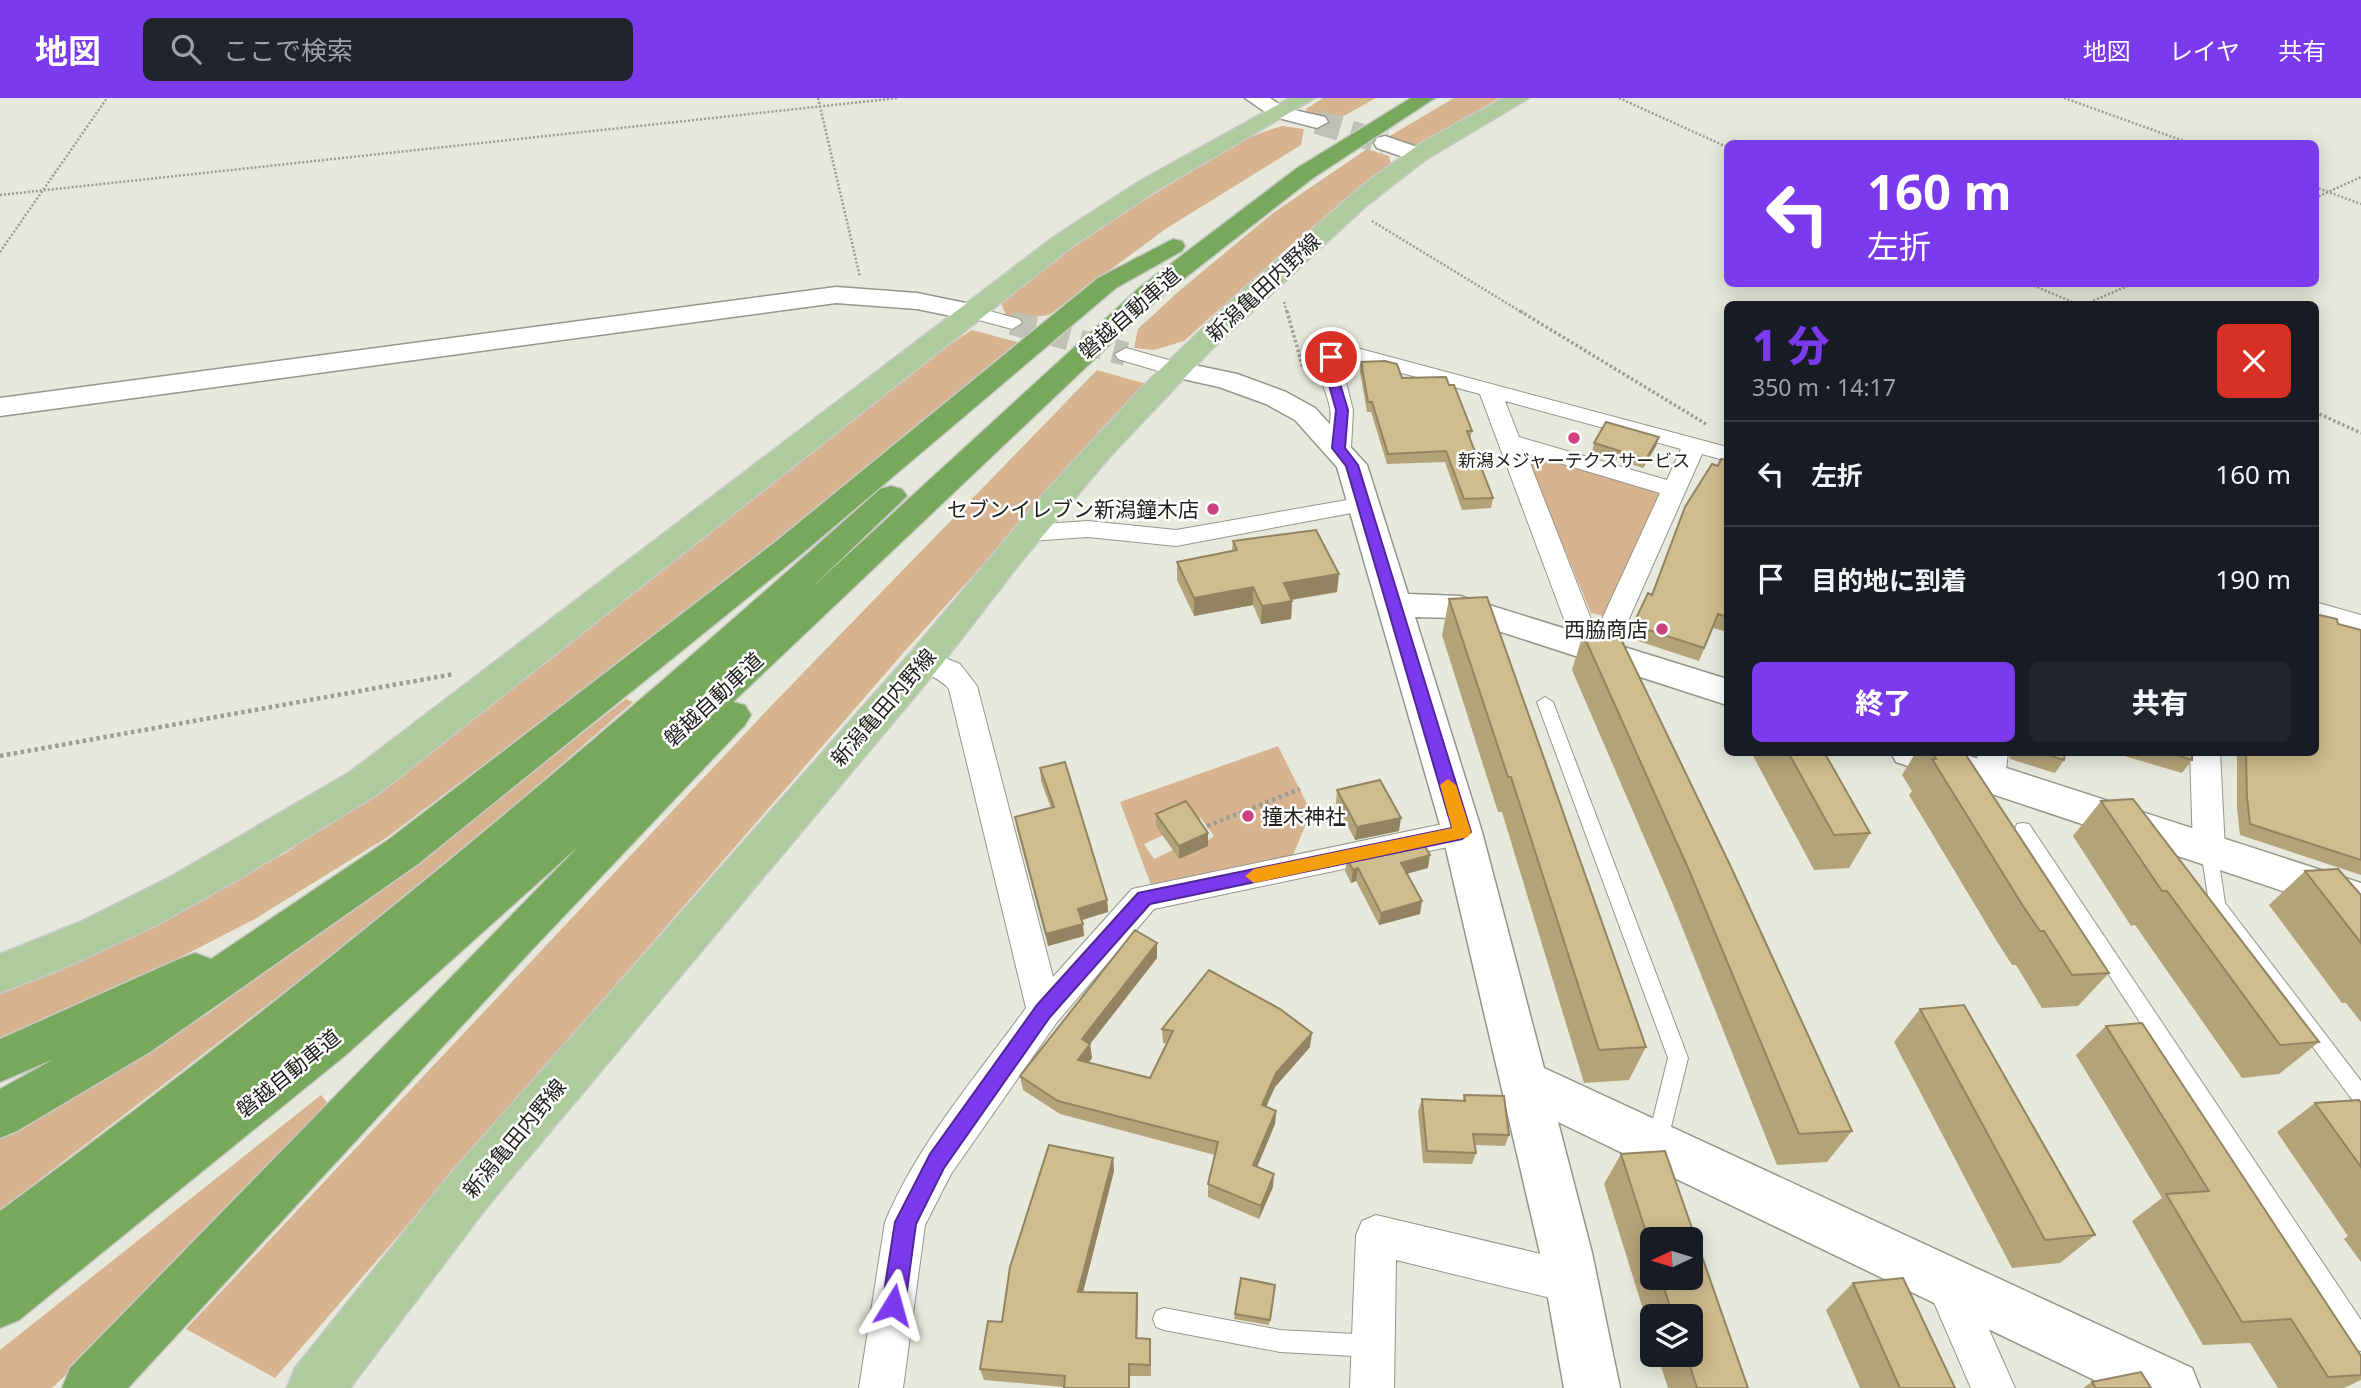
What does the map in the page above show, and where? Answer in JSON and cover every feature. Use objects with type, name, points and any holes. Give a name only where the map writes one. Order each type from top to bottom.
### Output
[{"type":"highway","name":"磐越自動車道","points":[[0,1243],[298,1015],[561,794],[1053,348],[1174,246],[1284,166],[1394,98]]},
{"type":"highway","name":"磐越自動車道","points":[[0,1301],[331,1039],[467,922],[694,718],[1149,293],[1248,214],[1306,173],[1425,98]]},
{"type":"highway","points":[[0,1115],[134,1037],[403,852],[786,550],[1107,284],[1174,246]]},
{"type":"highway","points":[[90,1388],[514,939],[1036,398]]},
{"type":"highway","points":[[0,1062],[140,999],[251,944],[403,852]]},
{"type":"main road","name":"新潟亀田内野線","points":[[315,1388],[469,1190],[925,660],[1102,446],[1175,369],[1262,285],[1352,206],[1401,149],[1518,98]]},
{"type":"main road","points":[[0,974],[137,917],[267,846],[364,783],[502,679],[1064,240],[1288,108]]},
{"type":"street","points":[[0,407],[810,298],[864,295],[971,312],[1012,323]]},
{"type":"street","points":[[1339,448],[1342,410],[1330,367],[1331,357],[1353,353],[1724,453]]},
{"type":"street","points":[[1126,354],[1175,369],[1227,380],[1276,398],[1305,414],[1352,465],[1462,832],[1526,1083],[1592,1388]]},
{"type":"street","points":[[1490,391],[1595,648]]},
{"type":"street","points":[[1509,441],[1675,490]]},
{"type":"street","points":[[1595,648],[1675,490],[1694,446]]},
{"type":"street","points":[[1029,533],[1088,529],[1176,538],[1364,504]]},
{"type":"street","points":[[1394,605],[1460,607],[1724,691]]},
{"type":"street","points":[[2319,612],[2361,624]]},
{"type":"street","points":[[925,660],[950,671],[963,686],[1044,1011]]},
{"type":"street","points":[[1933,756],[1992,766],[2208,850],[2361,900]]},
{"type":"street","points":[[2205,756],[2208,850]]},
{"type":"street","points":[[881,1388],[905,1222],[937,1161],[1044,1011],[1144,898],[1462,832]]},
{"type":"street","points":[[1526,1083],[2172,1388]]},
{"type":"street","points":[[1372,1388],[1377,1235],[1571,1282]]},
{"type":"street","points":[[1947,1284],[1993,1388]]},
{"type":"lane","points":[[1545,702],[1678,1058],[1656,1146]]},
{"type":"lane","points":[[2023,829],[2361,1340]]},
{"type":"lane","points":[[2208,850],[2216,905],[2361,1096]]},
{"type":"lane","points":[[1164,1319],[1280,1341],[1373,1346]]},
{"type":"path","points":[[0,252],[107,98]]},
{"type":"path","points":[[818,98],[864,295]]},
{"type":"path","points":[[0,195],[898,98]]},
{"type":"path","points":[[1619,98],[1724,146]]},
{"type":"path","points":[[2064,98],[2181,140]]},
{"type":"path","points":[[2319,196],[2361,177]]},
{"type":"path","points":[[2319,188],[2361,204]]},
{"type":"path","points":[[1352,206],[1715,430]]},
{"type":"path","points":[[2037,287],[2070,301]]},
{"type":"path","points":[[2093,301],[2125,287]]},
{"type":"path","points":[[1284,302],[1305,376]]},
{"type":"path","points":[[2319,414],[2361,433]]},
{"type":"path","points":[[0,756],[456,673],[502,679]]},
{"type":"path","points":[[1207,826],[1300,789]]},
{"type":"shaded area","points":[[1323,98],[1376,98],[1333,122],[1308,114],[1306,109]]},
{"type":"shaded area","points":[[1454,98],[1499,98],[1419,146],[1383,140]]},
{"type":"shaded area","points":[[1283,126],[1304,129],[1301,145],[1167,228],[1049,315],[1013,320],[1007,317],[1000,301],[1068,251],[1221,153],[1257,134]]},
{"type":"shaded area","points":[[1367,149],[1389,156],[1392,168],[1293,243],[1184,341],[1154,350],[1134,348],[1138,329],[1179,291],[1273,213]]},
{"type":"shaded area","points":[[972,330],[1021,343],[676,620],[386,838],[253,920],[83,1007],[0,1044],[0,994],[149,927],[286,853],[463,725],[937,352]]},
{"type":"shaded area","points":[[1097,370],[1146,384],[904,652],[275,1378],[186,1329],[770,707]]},
{"type":"shaded area","points":[[1525,454],[1655,490],[1662,499],[1608,617],[1591,613]]},
{"type":"shaded area","points":[[626,699],[633,702],[479,836],[314,969],[0,1210],[0,1137],[209,1013],[478,815]]},
{"type":"shaded area","name":"撞木神社","points":[[1278,746],[1311,812],[1293,855],[1151,885],[1120,802]],"holes":[[[1201,818],[1214,836],[1180,859],[1173,850],[1154,859],[1144,844]]]},
{"type":"shaded area","points":[[321,1095],[339,1118],[52,1388],[0,1388],[0,1350]]},
{"type":"building","points":[[1385,361],[1397,364],[1402,378],[1446,377],[1449,385],[1454,385],[1472,431],[1467,431],[1493,498],[1464,499],[1446,451],[1388,454],[1372,402],[1368,402],[1361,362]]},
{"type":"building","points":[[1606,422],[1659,437],[1646,459],[1594,443]]},
{"type":"building","points":[[1721,459],[1724,460],[1724,616],[1718,614],[1704,648],[1633,625],[1648,593],[1652,595],[1685,507],[1712,464],[1718,466]]},
{"type":"building","points":[[1316,530],[1339,574],[1284,583],[1292,601],[1262,606],[1253,587],[1194,598],[1177,562],[1237,550],[1233,541]]},
{"type":"building","points":[[1487,597],[1646,1047],[1599,1050],[1511,777],[1508,777],[1449,599]]},
{"type":"building","points":[[2319,615],[2337,619],[2338,624],[2361,630],[2361,860],[2250,824],[2246,756],[2319,756]]},
{"type":"building","points":[[1618,633],[1730,865],[1852,1131],[1799,1134],[1688,868],[1583,634]]},
{"type":"building","points":[[1790,756],[1826,756],[1870,833],[1834,835]]},
{"type":"building","points":[[1934,756],[1967,756],[2109,973],[2072,975],[2044,931],[2040,931],[2023,906],[1932,759],[1936,759]]},
{"type":"building","points":[[1065,762],[1107,900],[1078,909],[1083,924],[1046,934],[1015,817],[1054,807],[1040,768]]},
{"type":"building","points":[[1380,780],[1401,818],[1357,827],[1337,790]]},
{"type":"building","points":[[2133,799],[2319,1042],[2280,1045],[2167,891],[2162,891],[2101,801]]},
{"type":"building","points":[[1186,801],[1208,833],[1179,846],[1156,814]]},
{"type":"building","points":[[1423,843],[1430,855],[1401,863],[1422,901],[1381,913],[1358,868],[1353,870],[1347,859]]},
{"type":"building","points":[[2338,869],[2361,895],[2361,943],[2305,871]]},
{"type":"building","points":[[1135,930],[1157,943],[1082,1039],[1090,1044],[1078,1060],[1150,1078],[1173,1031],[1162,1029],[1209,970],[1280,1009],[1312,1033],[1276,1073],[1262,1105],[1276,1111],[1253,1165],[1274,1174],[1261,1206],[1208,1184],[1218,1142],[1058,1101],[1020,1076]]},
{"type":"building","points":[[1964,1005],[2095,1235],[2045,1240],[1920,1009]]},
{"type":"building","points":[[2142,1023],[2361,1356],[2361,1375],[2328,1377],[2291,1319],[2242,1322],[2166,1194],[2209,1191],[2106,1026]]},
{"type":"building","points":[[1464,1095],[1504,1096],[1509,1135],[1473,1134],[1476,1153],[1427,1151],[1422,1099],[1465,1101]]},
{"type":"building","points":[[2359,1100],[2361,1103],[2361,1167],[2315,1103]]},
{"type":"building","points":[[1049,1145],[1113,1158],[1078,1292],[1137,1293],[1136,1338],[1150,1339],[1150,1365],[1129,1364],[1129,1388],[1064,1388],[1065,1376],[980,1369],[988,1321],[1002,1322],[1010,1267]]},
{"type":"building","points":[[1665,1151],[1692,1227],[1644,1227],[1621,1154]]},
{"type":"building","points":[[1703,1260],[1748,1388],[1697,1388],[1690,1367],[1703,1367],[1703,1304],[1669,1304],[1665,1290],[1703,1290]]},
{"type":"building","points":[[1241,1278],[1275,1285],[1270,1320],[1235,1314]]},
{"type":"building","points":[[1903,1278],[1955,1388],[1900,1388],[1853,1283]]},
{"type":"building","points":[[2141,1372],[2151,1388],[2096,1388],[2092,1382]]},
{"type":"tunnel","points":[[1317,122],[1385,143]]},
{"type":"tunnel","points":[[1012,323],[1126,354]]},
{"type":"slow traffic","points":[[1254,876],[1462,832],[1448,785]]},
{"type":"place","name":"新潟メジャーテクスサービス","points":[[1574,438]]},
{"type":"place","name":"セブンイレブン新潟鐘木店","points":[[1213,509]]},
{"type":"place","name":"西脇商店","points":[[1662,629]]},
{"type":"place","name":"撞木神社","points":[[1248,816]]},
{"type":"route","points":[[893,1305],[905,1222],[937,1161],[1044,1011],[1144,898],[1462,832],[1352,465],[1339,448],[1342,410],[1330,367],[1331,357]]}]
